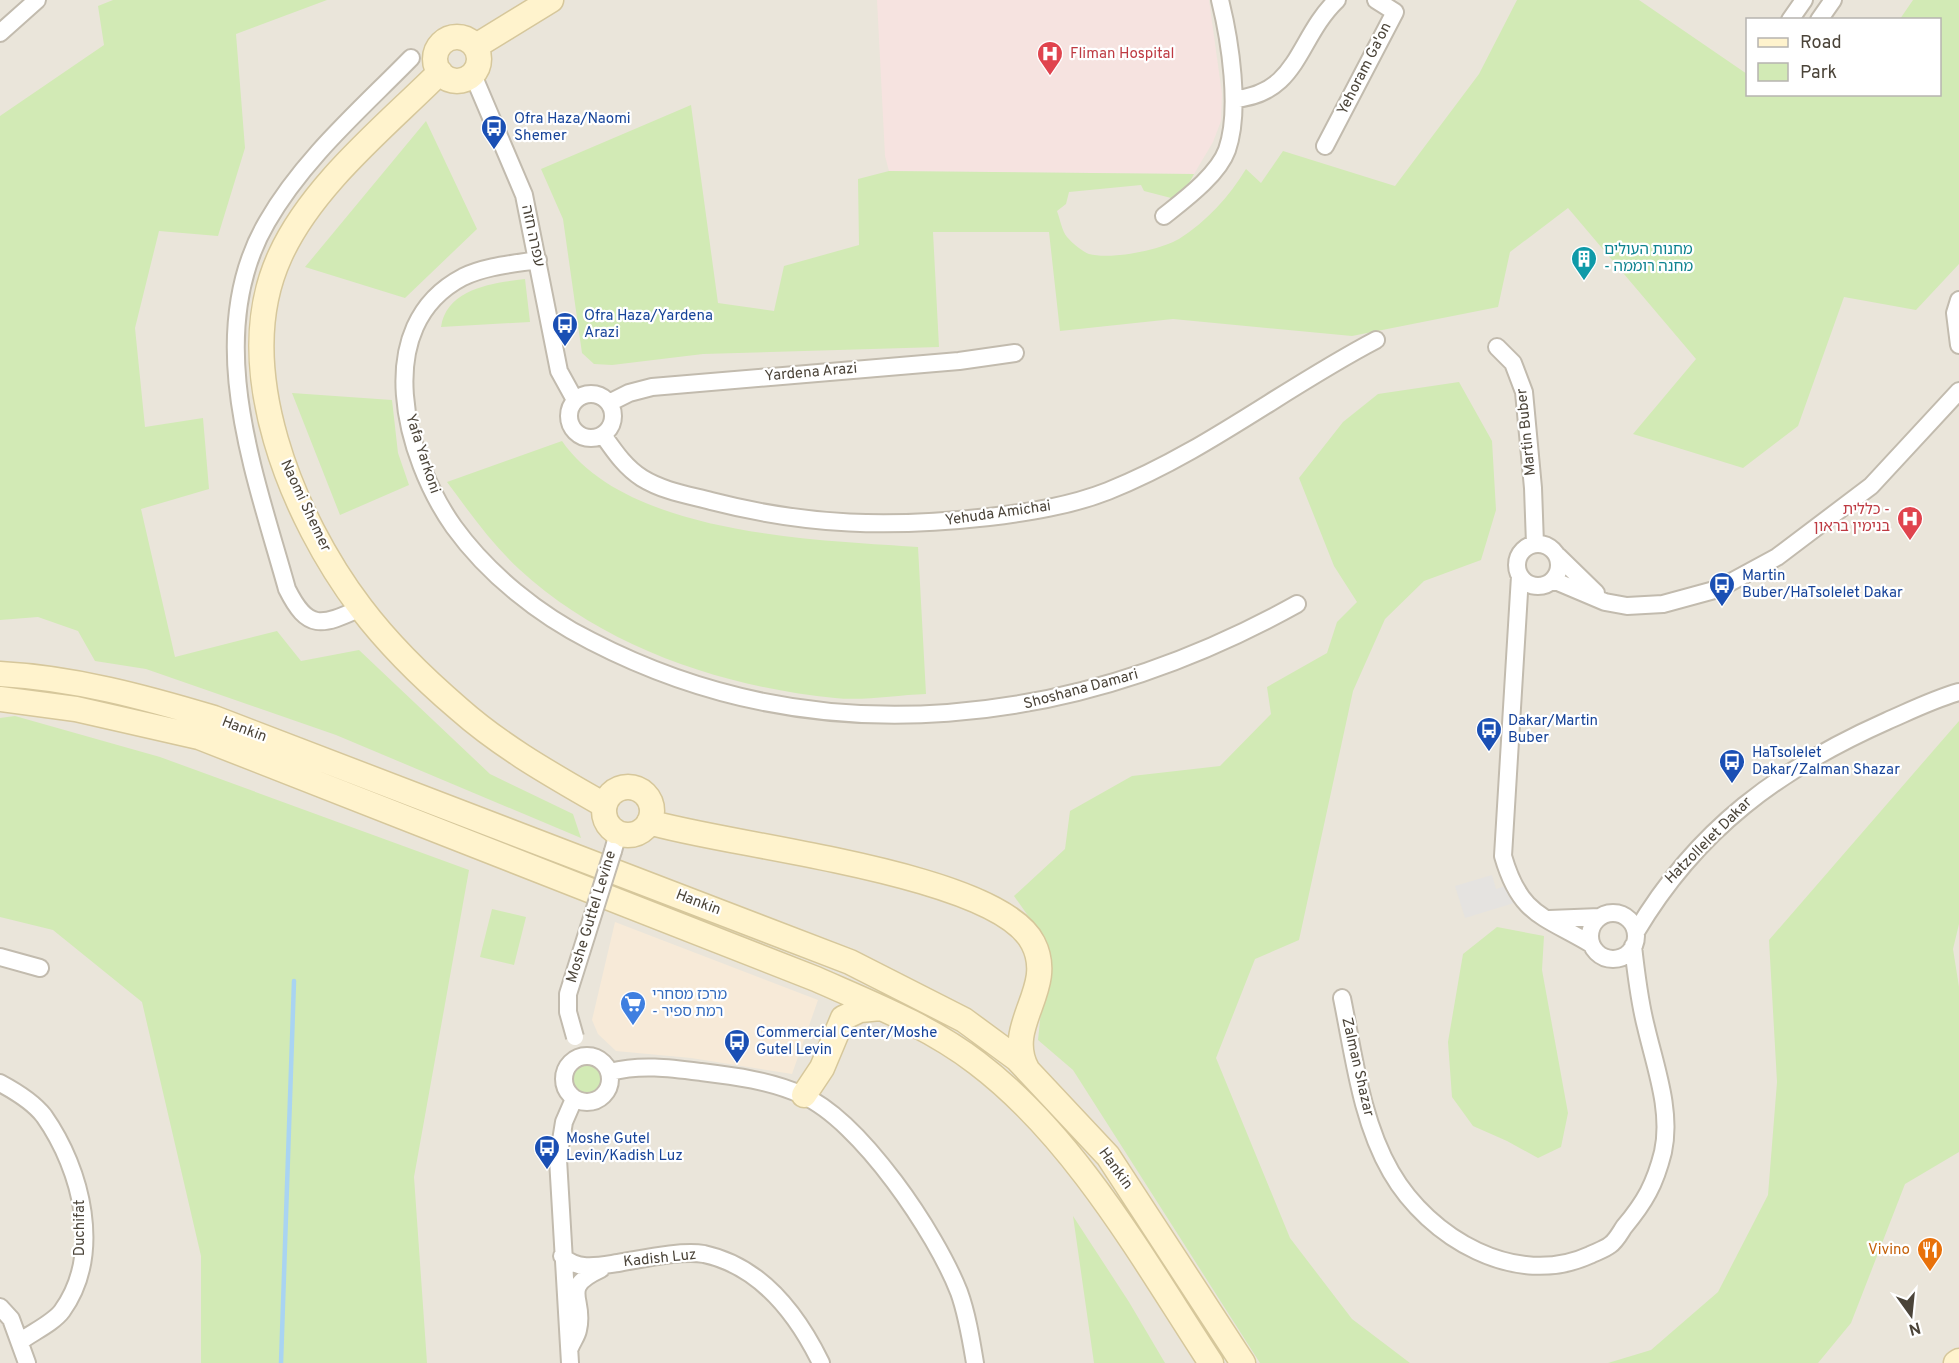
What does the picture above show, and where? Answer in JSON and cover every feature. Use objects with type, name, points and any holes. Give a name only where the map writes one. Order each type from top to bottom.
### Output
[{"type":"main road","points":[[476,46],[551,0]]},
{"type":"main road","points":[[451,38],[465,38],[476,46],[479,64],[473,75],[466,79],[452,80],[440,72],[436,66],[436,52],[444,41],[451,38]]},
{"type":"main road","name":"Naomi Shemer","points":[[440,72],[316,198],[294,229],[279,258],[262,328],[262,370],[267,399],[286,470],[330,559],[361,608],[426,679],[461,711],[504,745],[604,805]]},
{"type":"main road","name":"Hankin","points":[[0,674],[72,682],[139,695],[214,718],[850,962],[964,1020],[1002,1046],[1108,1156],[1243,1363]]},
{"type":"main road","name":"Hankin","points":[[0,699],[76,709],[199,737],[816,979],[881,1008],[953,1046],[978,1064],[1028,1110],[1089,1179],[1211,1363]]},
{"type":"main road","points":[[628,788],[636,789],[648,800],[652,815],[649,822],[635,834],[616,842],[608,824],[604,805],[614,792],[628,788]]},
{"type":"main road","points":[[649,822],[816,855],[917,881],[979,901],[1027,933],[1034,944],[1040,970],[1039,984],[1019,1041],[1022,1056],[1030,1073]]},
{"type":"main road","points":[[804,1095],[809,1063],[830,1012],[826,994],[816,979]]},
{"type":"main road","points":[[804,1095],[822,1068],[843,1018],[860,1010],[881,1008]]},
{"type":"main road","points":[[964,1020],[981,1026],[1004,1026],[1019,1021],[1029,1009]]},
{"type":"street","points":[[0,33],[37,0]]},
{"type":"street","points":[[1164,216],[1195,191],[1227,150],[1234,99],[1226,25],[1220,0]]},
{"type":"street","points":[[1234,99],[1252,98],[1287,77],[1321,15],[1337,0]]},
{"type":"street","name":"Yehoram Ga'on","points":[[1325,146],[1395,12],[1376,0]]},
{"type":"street","points":[[1791,18],[1804,0]]},
{"type":"street","points":[[1820,18],[1833,0]]},
{"type":"street","points":[[361,608],[336,619],[311,620],[298,612],[286,589],[241,422],[236,377],[241,293],[252,256],[266,222],[297,179],[333,137],[411,58]]},
{"type":"street","name":"עפרה חזה","points":[[473,75],[524,195],[559,371],[575,400]]},
{"type":"street","name":"Yafa Yarkoni","points":[[538,260],[488,268],[445,288],[425,309],[412,332],[405,361],[404,393],[410,427],[436,498],[455,528],[484,561],[550,616],[589,641],[626,658],[743,699]]},
{"type":"street","points":[[1959,300],[1955,313],[1959,345]]},
{"type":"street","name":"Yehuda Amichai","points":[[603,435],[623,464],[643,479],[672,491],[750,511],[803,521],[844,524],[939,523],[1070,503],[1139,478],[1217,438],[1321,371],[1376,340]]},
{"type":"street","name":"Martin Buber","points":[[1497,347],[1513,363],[1524,392],[1533,488],[1548,549]]},
{"type":"street","name":"Yardena Arazi","points":[[609,403],[629,393],[652,387],[959,361],[1015,353]]},
{"type":"street","points":[[1520,576],[1530,584],[1548,583],[1605,602],[1627,606],[1663,604],[1718,589],[1755,571],[1814,531],[1871,486],[1959,391]]},
{"type":"street","points":[[589,394],[597,395],[609,403],[614,417],[612,424],[603,435],[597,438],[582,437],[572,428],[569,413],[575,400],[589,394]]},
{"type":"street","points":[[1924,429],[1959,408]]},
{"type":"street","points":[[1550,919],[1622,914],[1633,924],[1634,939],[1629,952],[1616,958],[1601,955],[1591,944],[1550,919],[1537,914],[1517,894],[1503,856],[1520,576],[1518,558],[1525,549],[1548,549],[1605,602]]},
{"type":"street","points":[[1516,625],[1531,597],[1548,583],[1559,569],[1548,549]]},
{"type":"street","name":"Shoshana Damari","points":[[743,699],[839,712],[886,715],[954,714],[1017,707],[1078,693],[1143,673],[1253,628],[1297,604]]},
{"type":"street","name":"Hatzollelet Dakar","points":[[1634,939],[1659,892],[1694,852],[1756,793],[1794,768],[1851,737],[1959,692]]},
{"type":"street","name":"Hatzollelet Dakar","points":[[1919,707],[1959,700]]},
{"type":"street","name":"Moshe Guttel Levine","points":[[581,1056],[568,1012],[568,994],[616,842]]},
{"type":"street","name":"Hatzollelet Dakar","points":[[1622,914],[1659,892]]},
{"type":"street","points":[[1591,944],[1591,929],[1600,917]]},
{"type":"street","name":"Zalman Shazar","points":[[1342,998],[1361,1093],[1373,1133],[1391,1172],[1416,1206],[1454,1238],[1490,1258],[1532,1266],[1570,1264],[1610,1245],[1647,1199],[1663,1151],[1665,1124],[1658,1073],[1638,987],[1634,939]]},
{"type":"street","points":[[0,957],[40,968]]},
{"type":"street","name":"Zalman Shazar","points":[[1616,958],[1638,987]]},
{"type":"street","points":[[581,1056],[596,1057],[610,1072],[610,1086],[602,1098],[588,1103],[574,1099],[566,1089],[564,1075],[570,1064],[581,1056]]},
{"type":"street","points":[[610,1072],[632,1067],[655,1067],[728,1075],[772,1084],[804,1095],[829,1112],[859,1139],[912,1206],[959,1292],[975,1363]]},
{"type":"street","name":"Duchifat","points":[[0,1083],[43,1115],[67,1158],[82,1198],[83,1241],[77,1287],[60,1314],[21,1341]]},
{"type":"street","points":[[569,1356],[561,1256],[558,1159],[564,1122],[574,1099]]},
{"type":"street","name":"Kadish Luz","points":[[561,1256],[568,1262],[582,1266],[703,1254],[738,1267],[765,1284],[786,1307],[821,1363]]},
{"type":"street","points":[[569,1356],[579,1329],[576,1289],[582,1277],[612,1263]]},
{"type":"street","points":[[0,1307],[10,1319],[21,1341],[27,1363]]},
{"type":"shaded area","points":[[0,0],[1959,0],[1959,1363],[0,1363]]},
{"type":"shaded area","name":"Fliman Hospital","points":[[877,0],[1209,0],[1222,94],[1221,121],[1213,142],[1194,174],[889,171],[885,156]]},
{"type":"shaded area","points":[[1492,875],[1496,889],[1508,885],[1514,903],[1465,918],[1455,886]]},
{"type":"shaded area","points":[[615,922],[818,1000],[792,1074],[691,1058],[616,1051],[598,1034],[592,1020]]},
{"type":"green space","points":[[113,0],[327,0],[236,34],[245,148],[218,236],[159,231],[135,328],[145,427],[203,418],[209,489],[141,509],[175,657],[277,631],[301,661],[359,650],[490,774],[573,814],[581,838],[336,735],[146,669],[95,661],[78,631],[38,617],[0,620],[0,116],[104,45],[98,6]]},
{"type":"green space","points":[[1517,0],[1639,0],[1746,73],[1746,96],[1941,96],[1941,18],[1901,18],[1913,0],[1959,0],[1959,264],[1916,310],[1844,297],[1798,426],[1743,468],[1633,434],[1696,359],[1568,208],[1510,252],[1498,307],[1352,336],[1173,319],[1060,331],[1049,232],[933,232],[939,347],[703,354],[612,365],[594,364],[582,353],[563,219],[541,169],[691,105],[718,303],[774,311],[784,266],[859,245],[858,179],[889,171],[1194,174],[1183,194],[1175,199],[1144,191],[1141,185],[1069,192],[1066,204],[1057,211],[1064,232],[1069,239],[1089,254],[1098,256],[1135,253],[1171,243],[1199,224],[1217,208],[1246,169],[1261,183],[1283,151],[1395,186],[1479,74]]},
{"type":"green space","points":[[426,121],[477,229],[405,298],[305,267]]},
{"type":"green space","points":[[525,279],[530,322],[441,327],[445,314],[462,296],[486,286]]},
{"type":"green space","points":[[1459,382],[1492,441],[1496,510],[1481,560],[1424,581],[1385,619],[1353,691],[1299,940],[1255,959],[1216,1058],[1290,1238],[1352,1319],[1410,1363],[1260,1363],[1073,1070],[1038,1040],[1048,944],[1014,896],[1065,849],[1070,811],[1132,776],[1220,766],[1271,714],[1267,687],[1327,653],[1337,622],[1357,602],[1334,566],[1299,478],[1343,422],[1378,394]]},
{"type":"green space","points":[[292,393],[392,400],[398,453],[409,485],[340,515]]},
{"type":"green space","points":[[562,441],[592,472],[631,496],[676,514],[726,527],[777,535],[918,547],[926,694],[835,698],[750,684],[708,673],[666,659],[626,641],[588,621],[552,596],[499,549],[447,482]]},
{"type":"green space","points":[[15,716],[160,757],[469,870],[414,1177],[427,1363],[201,1363],[201,1256],[142,1002],[53,930],[0,917],[0,718]]},
{"type":"green space","points":[[1959,721],[1959,924],[1953,949],[1959,987],[1959,1152],[1905,1184],[1851,1323],[1818,1363],[1608,1363],[1651,1350],[1718,1292],[1768,1195],[1777,1082],[1769,940]]},
{"type":"green space","points":[[492,909],[526,917],[514,965],[480,957]]},
{"type":"green space","points":[[1497,927],[1544,936],[1542,970],[1568,1113],[1561,1147],[1538,1158],[1473,1126],[1452,1097],[1448,1042],[1463,954]]},
{"type":"green space","points":[[588,1063],[600,1068],[605,1080],[600,1092],[588,1097],[576,1092],[571,1080],[576,1068]]},
{"type":"green space","points":[[1073,1216],[1129,1302],[1165,1363],[1094,1363]]},
{"type":"waterway","points":[[281,1363],[294,981]]},
{"type":"place","name":"Fliman Hospital","points":[[1050,77]]},
{"type":"place","name":"Ofra Haza/Naomi Shemer","points":[[494,151]]},
{"type":"place","name":"מחנות העולים - מחנה רוממה","points":[[1584,282]]},
{"type":"place","name":"Ofra Haza/Yardena Arazi","points":[[565,348]]},
{"type":"place","name":"כללית - בנימין בראון","points":[[1910,542]]},
{"type":"place","name":"Martin Buber/HaTsolelet Dakar","points":[[1722,608]]},
{"type":"place","name":"Dakar/Martin Buber","points":[[1489,753]]},
{"type":"place","name":"HaTsolelet Dakar/Zalman Shazar","points":[[1732,785]]},
{"type":"place","name":"מרכז מסחרי - רמת ספיר","points":[[633,1027]]},
{"type":"place","name":"Commercial Center/Moshe Gutel Levin","points":[[737,1065]]},
{"type":"place","name":"Moshe Gutel Levin/Kadish Luz","points":[[547,1171]]},
{"type":"place","name":"Vivino","points":[[1930,1273]]}]
